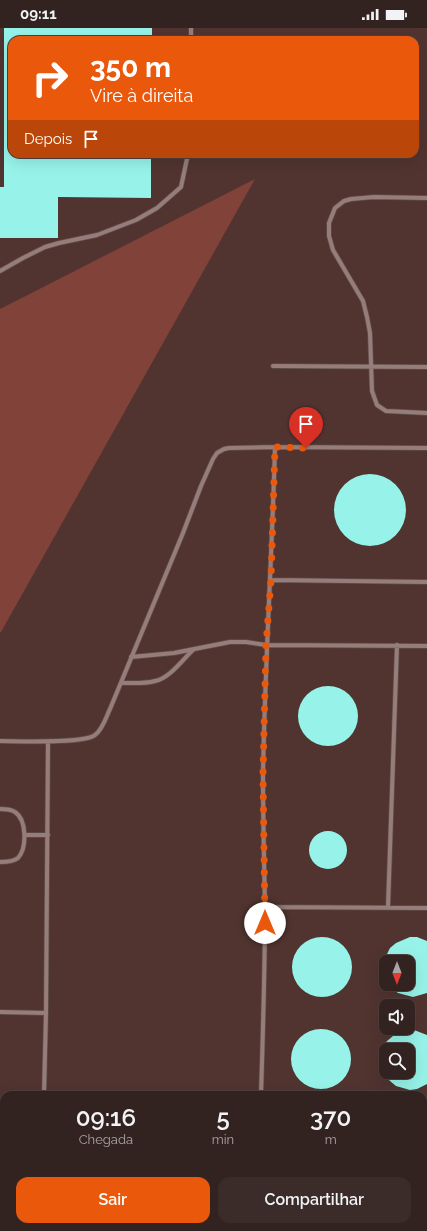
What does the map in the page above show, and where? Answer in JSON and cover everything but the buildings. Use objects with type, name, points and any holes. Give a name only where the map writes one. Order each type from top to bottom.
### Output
[{"type":"lane","points":[[0,272],[45,247],[98,235],[136,220],[157,208],[181,187],[187,158]]},
{"type":"lane","points":[[427,198],[374,197],[351,199],[339,204],[335,208],[330,218],[329,236],[333,250],[363,301],[370,333],[372,392],[377,405],[381,409],[390,411],[427,413]]},
{"type":"lane","points":[[273,366],[427,367]]},
{"type":"lane","points":[[0,741],[48,742],[87,740],[97,734],[101,729],[214,456],[219,451],[229,448],[275,447],[427,448]]},
{"type":"lane","points":[[261,1091],[264,1015],[265,907],[263,774],[266,645],[271,580],[275,447]]},
{"type":"lane","points":[[271,580],[427,582]]},
{"type":"lane","points":[[131,657],[174,653],[230,642],[246,642],[266,645],[427,646]]},
{"type":"lane","points":[[388,907],[397,645]]},
{"type":"lane","points":[[121,683],[144,683],[157,681],[173,670],[193,650]]},
{"type":"lane","points":[[44,1091],[48,742]]},
{"type":"lane","points":[[0,809],[13,811],[17,814],[21,819],[26,835],[21,853],[18,857],[10,862],[0,862]]},
{"type":"lane","points":[[26,835],[48,835]]},
{"type":"lane","points":[[265,907],[427,908]]},
{"type":"lane","points":[[0,1012],[46,1012]]},
{"type":"shaded area","points":[[0,28],[427,28],[427,1091],[0,1091],[1,631],[254,180],[0,309]]},
{"type":"shaded area","points":[[255,179],[1,632],[0,632],[0,309]]},
{"type":"route","points":[[265,923],[263,774],[266,645],[271,580],[275,447],[306,448]]}]
